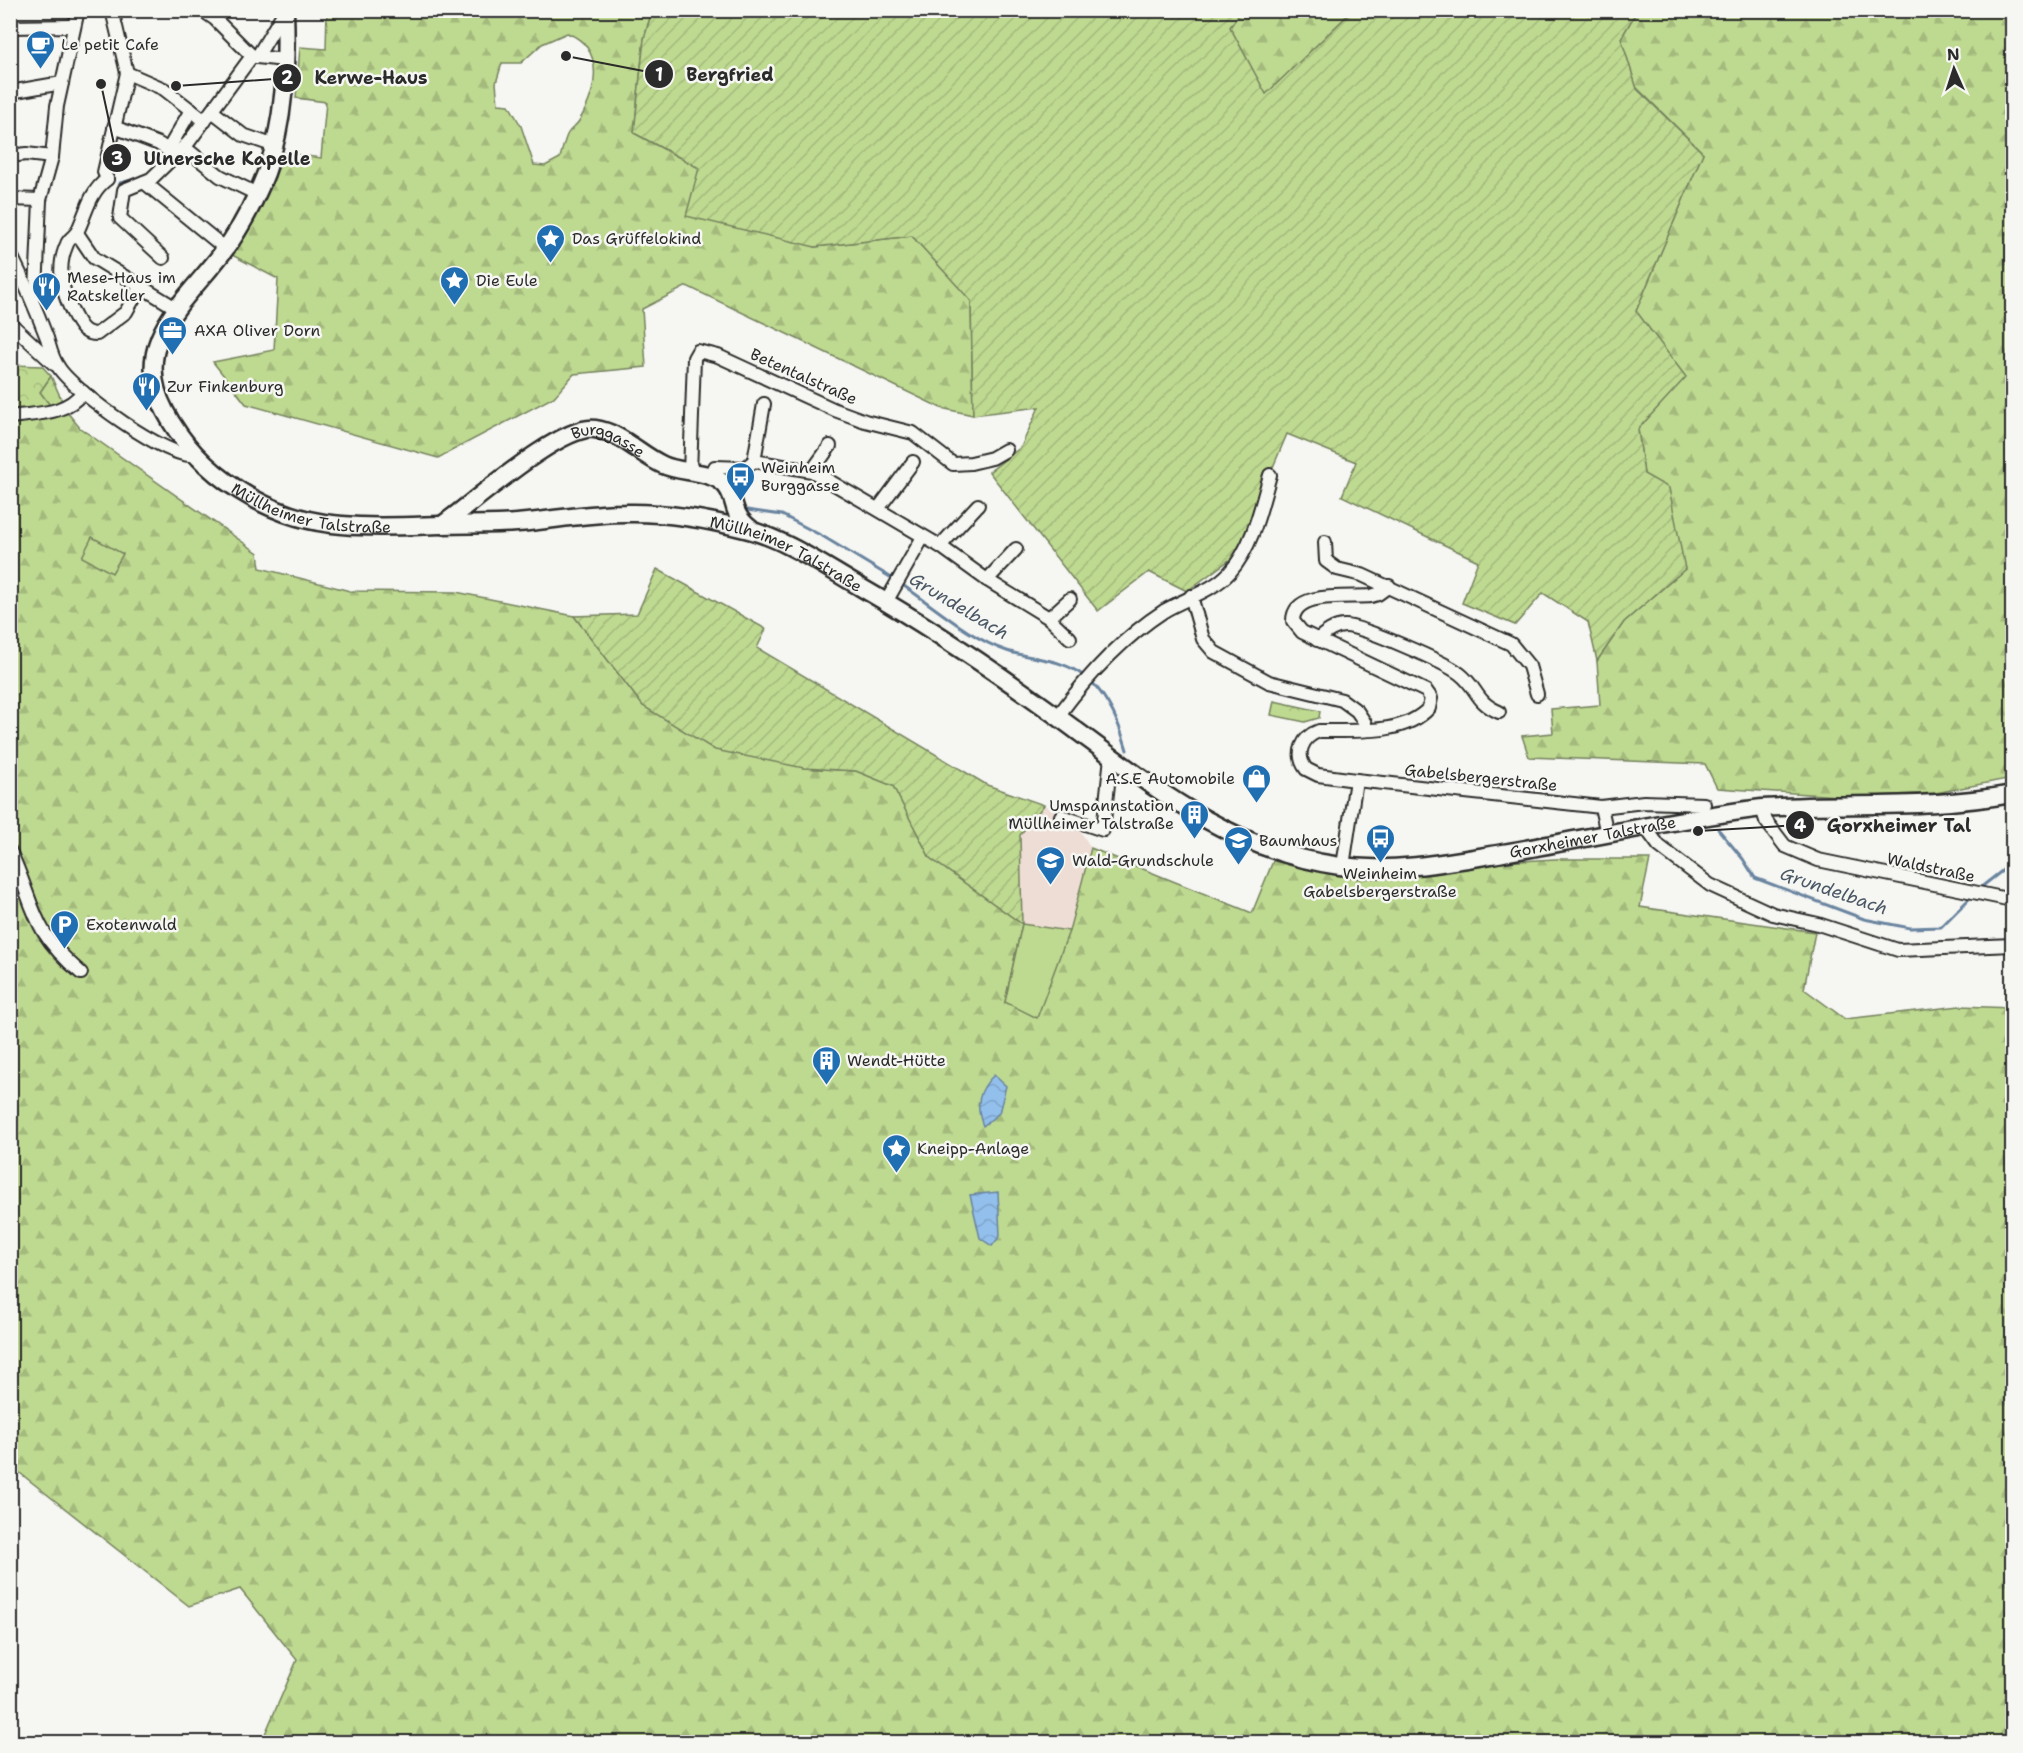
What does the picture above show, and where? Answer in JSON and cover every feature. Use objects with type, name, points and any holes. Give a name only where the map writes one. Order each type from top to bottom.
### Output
[{"type":"main road","name":"Müllheimer Talstraße","points":[[285,10],[285,60],[275,146],[256,194],[226,249],[176,308],[157,345],[155,381],[166,413],[196,455],[216,473],[247,495],[311,520],[339,525],[489,525],[633,512],[703,519],[752,530],[813,559],[886,602],[1058,716],[1111,757],[1208,822],[1254,843],[1317,861]]},
{"type":"main road","name":"Burggasse","points":[[442,525],[561,438],[584,429],[613,434],[659,463],[710,477]]},
{"type":"main road","points":[[710,477],[725,486],[737,517],[752,530]]},
{"type":"main road","points":[[477,500],[489,525]]},
{"type":"main road","points":[[721,524],[734,510]]},
{"type":"main road","name":"Gorxheimer Talstraße","points":[[1317,861],[1343,866],[1422,865],[1762,808],[1804,805],[1920,806],[2013,794]]},
{"type":"street","points":[[32,299],[36,292],[40,200],[52,157],[63,83],[78,10]]},
{"type":"street","points":[[112,10],[127,73],[104,172],[107,180],[124,190]]},
{"type":"street","points":[[202,10],[215,19],[255,57],[285,60]]},
{"type":"street","points":[[124,190],[144,182],[209,116],[255,57],[285,10]]},
{"type":"street","points":[[10,27],[74,26]]},
{"type":"street","points":[[127,73],[164,88],[191,110],[209,116],[243,135],[275,146]]},
{"type":"street","points":[[10,92],[63,83]]},
{"type":"street","points":[[176,150],[191,110]]},
{"type":"street","points":[[114,127],[176,150],[256,194]]},
{"type":"street","points":[[10,156],[27,154],[52,157]]},
{"type":"street","points":[[107,180],[93,192],[77,233],[67,242],[62,289],[64,297],[86,332],[97,334],[126,312],[140,286]]},
{"type":"street","points":[[144,182],[226,249]]},
{"type":"street","points":[[124,190],[120,218],[164,258]]},
{"type":"street","points":[[10,199],[40,200]]},
{"type":"street","points":[[77,233],[94,258],[176,308]]},
{"type":"street","points":[[12,257],[36,263]]},
{"type":"street","points":[[12,257],[32,299],[57,366]]},
{"type":"street","points":[[10,323],[83,392],[163,448],[184,456],[196,455]]},
{"type":"street","name":"Betentalstraße","points":[[690,473],[694,358],[698,351],[718,356],[845,414],[914,434],[952,464],[971,463],[992,458],[1006,450]]},
{"type":"street","points":[[10,417],[51,413],[78,399],[83,392]]},
{"type":"street","points":[[710,477],[715,467],[745,468],[754,461],[765,404]]},
{"type":"street","points":[[812,471],[830,446]]},
{"type":"street","points":[[754,461],[812,471],[940,546],[987,580],[1049,618],[1070,638]]},
{"type":"street","points":[[878,509],[913,462]]},
{"type":"street","points":[[1058,716],[1090,673],[1138,629],[1191,596],[1216,586],[1232,570],[1251,537],[1270,475]]},
{"type":"street","points":[[940,546],[978,505]]},
{"type":"street","points":[[886,602],[923,537]]},
{"type":"street","points":[[1325,542],[1326,561],[1336,569],[1362,575],[1389,586],[1511,644],[1529,666],[1537,694]]},
{"type":"street","points":[[987,580],[1016,549]]},
{"type":"street","points":[[1191,596],[1203,639],[1214,652],[1269,682],[1342,700],[1362,716],[1365,723],[1363,729],[1391,728],[1412,721],[1429,708],[1430,694],[1317,640],[1302,632],[1293,621],[1295,610],[1304,601],[1371,596],[1389,586]]},
{"type":"street","points":[[1049,618],[1070,599]]},
{"type":"street","points":[[1317,640],[1327,631],[1340,627],[1358,628],[1452,668],[1469,682],[1480,702],[1498,711]]},
{"type":"street","name":"Gabelsbergerstraße","points":[[1363,729],[1311,734],[1303,744],[1301,759],[1312,773],[1356,780],[1601,807],[1644,802],[1704,804]]},
{"type":"street","points":[[1061,816],[1103,830],[1111,757]]},
{"type":"street","points":[[1343,866],[1356,780]]},
{"type":"street","points":[[1601,807],[1607,834]]},
{"type":"street","name":"Waldstraße","points":[[1762,808],[1766,821],[1785,846],[1818,860],[2013,900]]},
{"type":"street","points":[[1645,827],[1659,846],[1710,885],[1773,914],[1818,924],[1898,950],[2013,945]]},
{"type":"street","points":[[10,851],[27,898],[45,937],[81,973]]},
{"type":"shaded area","name":"Wald-Grundschule","points":[[1044,805],[1074,821],[1091,848],[1069,931],[1022,924],[1020,835]]},
{"type":"green space","points":[[327,11],[652,11],[644,39],[634,133],[699,168],[815,247],[912,236],[971,300],[973,415],[941,408],[687,286],[642,309],[646,367],[574,374],[554,397],[438,458],[246,404],[213,362],[274,350],[278,279],[232,255],[264,200],[285,153],[321,158],[326,102],[296,98],[300,47],[326,49]],"holes":[[[567,33],[588,49],[593,60],[593,84],[590,97],[579,121],[567,135],[560,158],[545,166],[534,165],[521,126],[509,105],[498,104],[496,83],[502,63],[521,63],[542,44]]]},
{"type":"green space","points":[[652,11],[1241,11],[1230,27],[1266,94],[1352,11],[1637,11],[1621,38],[1637,89],[1703,153],[1636,311],[1686,377],[1638,429],[1644,474],[1669,488],[1685,569],[1624,622],[1597,661],[1588,622],[1543,593],[1515,625],[1462,603],[1478,561],[1342,496],[1356,462],[1287,434],[1236,555],[1187,591],[1149,572],[1098,611],[989,472],[1021,447],[1039,407],[973,415],[971,301],[912,236],[815,247],[686,216],[699,168],[634,133],[644,39]]},
{"type":"green space","points":[[1241,11],[1352,11],[1266,95],[1230,27]]},
{"type":"green space","points":[[1637,11],[2012,11],[2012,778],[1936,793],[1852,797],[1717,788],[1705,764],[1529,757],[1522,736],[1553,733],[1551,709],[1600,705],[1597,661],[1624,622],[1685,569],[1644,474],[1638,429],[1685,377],[1636,311],[1703,153],[1636,87],[1621,38]]},
{"type":"green space","points":[[11,365],[42,366],[51,376],[40,392],[49,404],[49,410],[11,415]]},
{"type":"green space","points":[[51,376],[67,412],[80,428],[258,553],[260,568],[350,591],[456,592],[574,616],[643,706],[804,768],[856,771],[893,786],[930,858],[1022,924],[1005,1002],[1069,931],[1091,848],[1252,913],[1273,861],[1342,872],[1555,859],[1650,859],[1640,907],[1815,932],[1804,989],[1845,1019],[1960,1006],[2012,1008],[2012,1742],[267,1742],[265,1734],[297,1660],[240,1589],[189,1606],[11,1466],[11,857],[20,859],[10,837],[10,415],[49,404],[40,392]]},
{"type":"green space","points":[[92,537],[123,554],[112,573],[82,557]]},
{"type":"green space","points":[[657,569],[766,629],[757,648],[987,785],[1044,805],[1020,835],[1022,924],[930,858],[893,786],[856,771],[804,768],[715,750],[643,706],[574,616],[637,614]]},
{"type":"green space","points":[[1274,701],[1320,711],[1319,718],[1305,722],[1271,715]]},
{"type":"green space","points":[[1022,924],[1069,931],[1037,1018],[1005,1002]]},
{"type":"water","points":[[994,1075],[1006,1086],[999,1113],[983,1126],[979,1112],[981,1092]]},
{"type":"water","points":[[998,1192],[1000,1236],[992,1246],[980,1238],[970,1195]]},
{"type":"waterway","points":[[120,183],[136,179]]},
{"type":"waterway","name":"Grundelbach","points":[[747,510],[782,515],[824,537],[895,580]]},
{"type":"waterway","name":"Grundelbach","points":[[901,584],[979,638],[1007,651],[1067,666],[1085,677]]},
{"type":"waterway","name":"Grundelbach","points":[[1091,681],[1104,696],[1113,713],[1127,750]]},
{"type":"waterway","name":"Grundelbach","points":[[1718,829],[1743,859],[1755,878],[1864,919],[1910,928],[1941,927],[1973,895]]},
{"type":"waterway","name":"Grundelbach","points":[[1980,888],[2012,863]]},
{"type":"place","name":"Bergfried","points":[[566,56]]},
{"type":"place","name":"Le petit Cafe","points":[[40,70]]},
{"type":"place","name":"Ulnersche Kapelle","points":[[101,84]]},
{"type":"place","name":"Kerwe-Haus","points":[[176,86]]},
{"type":"place","name":"Das Grüffelokind","points":[[551,264]]},
{"type":"place","name":"Die Eule","points":[[455,306]]},
{"type":"place","name":"Mese-Haus im Ratskeller","points":[[46,312]]},
{"type":"place","name":"AXA Oliver Dorn","points":[[173,356]]},
{"type":"place","name":"Zur Finkenburg","points":[[146,412]]},
{"type":"place","name":"Weinheim Burggasse","points":[[740,502]]},
{"type":"place","name":"A.S.E Automobile","points":[[1256,804]]},
{"type":"place","name":"Gorxheimer Tal","points":[[1698,831]]},
{"type":"place","name":"Umspannstation Müllheimer Talstraße","points":[[1195,840]]},
{"type":"place","name":"Weinheim Gabelsbergerstraße","points":[[1380,864]]},
{"type":"place","name":"Baumhaus","points":[[1238,866]]},
{"type":"place","name":"Wald-Grundschule","points":[[1051,886]]},
{"type":"place","name":"Exotenwald","points":[[65,950]]},
{"type":"place","name":"Wendt-Hütte","points":[[826,1086]]},
{"type":"place","name":"Kneipp-Anlage","points":[[896,1174]]}]
